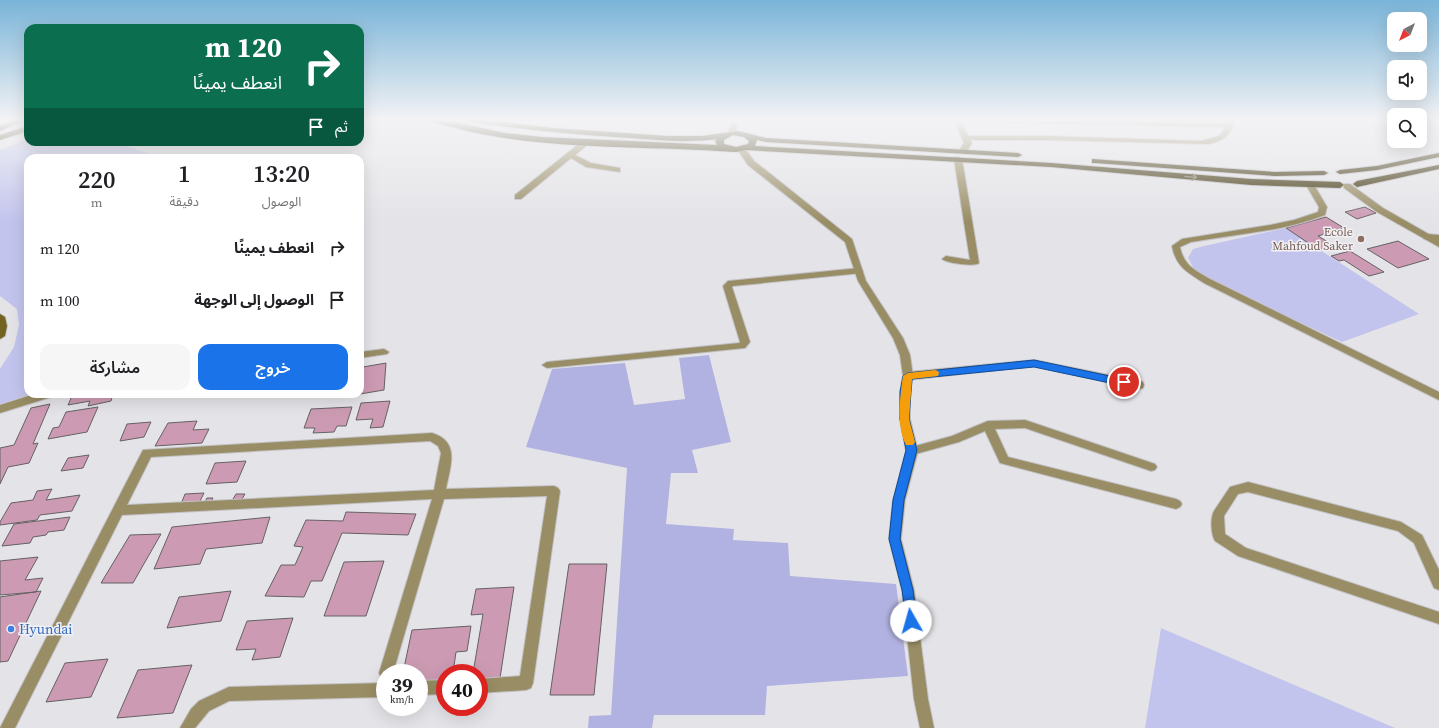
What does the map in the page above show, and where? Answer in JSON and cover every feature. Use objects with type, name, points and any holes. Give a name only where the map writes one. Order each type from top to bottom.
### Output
[{"type":"highway","points":[[850,154],[1051,164],[1251,182],[1343,186],[1439,167]]},
{"type":"highway","points":[[1003,154],[1275,174],[1324,173],[1333,171],[1354,177],[1357,184]]},
{"type":"highway","points":[[1340,172],[1377,168],[1439,155]]},
{"type":"highway","points":[[1324,173],[1324,176],[1327,179],[1343,186]]},
{"type":"main road","points":[[0,317],[2,326],[0,336]]},
{"type":"street","points":[[746,154],[751,163],[849,241],[862,281],[898,338],[905,355],[908,376],[905,392],[905,419],[912,450],[899,500],[895,539],[908,590],[920,699],[926,728]]},
{"type":"street","points":[[518,197],[570,155],[589,165],[617,170]]},
{"type":"street","points":[[946,259],[975,263],[958,159]]},
{"type":"street","points":[[1310,185],[1323,207],[1322,213],[1311,218],[1280,225],[1215,237],[1184,240],[1176,246],[1178,256],[1186,268],[1239,298],[1439,396]]},
{"type":"street","points":[[1343,186],[1377,209],[1439,244]]},
{"type":"street","points":[[1427,236],[1439,238]]},
{"type":"street","points":[[547,365],[742,346],[745,342],[727,286],[731,283],[859,271]]},
{"type":"street","points":[[364,354],[384,352]]},
{"type":"street","points":[[908,376],[1034,363],[1139,385]]},
{"type":"street","points":[[0,409],[34,398]]},
{"type":"street","points":[[912,450],[955,439],[988,424],[1025,424],[1151,468]]},
{"type":"street","points":[[988,424],[1004,460],[1176,504]]},
{"type":"street","points":[[7,728],[147,453],[432,437],[442,443],[446,453],[439,494],[388,664]]},
{"type":"street","points":[[1439,584],[1418,540],[1402,527],[1248,487],[1234,490],[1218,514],[1219,537],[1242,552],[1439,618]]},
{"type":"street","points":[[118,510],[439,494],[554,491],[526,683],[488,685]]},
{"type":"street","points":[[187,728],[196,713],[208,702],[229,694],[376,690]]},
{"type":"shaded area","points":[[0,154],[150,154],[24,154],[24,396],[0,404],[0,369],[14,347],[19,325],[17,309],[0,296]]},
{"type":"shaded area","points":[[1286,228],[1419,314],[1342,342],[1236,293],[1194,269],[1188,258],[1193,249]]},
{"type":"shaded area","points":[[709,355],[731,442],[692,450],[698,473],[671,473],[666,524],[734,529],[733,540],[788,543],[790,576],[896,584],[908,676],[767,686],[765,715],[654,715],[652,728],[588,728],[589,716],[611,715],[627,468],[526,447],[552,369],[625,363],[634,405],[685,399],[679,358]]},
{"type":"shaded area","points":[[1161,628],[1395,728],[1145,728]]},
{"type":"building","points":[[1365,207],[1376,213],[1357,219],[1345,212]]},
{"type":"building","points":[[1326,217],[1344,228],[1318,236],[1333,245],[1319,250],[1286,228]]},
{"type":"building","points":[[1398,241],[1429,259],[1398,268],[1367,249]]},
{"type":"building","points":[[1350,251],[1384,272],[1369,276],[1344,260],[1339,261],[1331,256]]},
{"type":"building","points":[[386,363],[384,390],[364,393],[364,367]]},
{"type":"building","points":[[71,398],[112,398],[111,401],[88,406],[90,401],[68,405]]},
{"type":"building","points":[[390,401],[383,427],[370,428],[373,419],[356,420],[361,403]]},
{"type":"building","points":[[50,404],[33,444],[38,443],[29,463],[8,467],[0,484],[0,448],[14,445],[31,408]]},
{"type":"building","points":[[98,407],[87,432],[48,439],[53,428],[59,427],[66,412]]},
{"type":"building","points":[[352,407],[346,426],[337,426],[334,432],[313,433],[315,428],[304,428],[311,409]]},
{"type":"building","points":[[197,421],[193,430],[209,429],[202,443],[155,446],[168,423]]},
{"type":"building","points":[[151,422],[144,437],[120,441],[127,424]]},
{"type":"building","points":[[89,455],[83,468],[61,471],[68,458]]},
{"type":"building","points":[[246,461],[237,482],[206,484],[215,463]]},
{"type":"building","points":[[52,489],[46,500],[80,495],[72,511],[40,515],[37,520],[0,525],[0,522],[11,503],[33,500],[37,491]]},
{"type":"building","points":[[204,493],[199,503],[181,504],[185,494]]},
{"type":"building","points":[[236,494],[245,494],[237,507],[203,505],[207,498],[213,498],[210,503],[230,504]]},
{"type":"building","points":[[346,512],[416,514],[408,535],[342,533],[322,581],[311,581],[304,597],[265,596],[281,565],[295,565],[303,547],[294,546],[306,520],[343,521]]},
{"type":"building","points":[[70,517],[64,530],[48,532],[46,535],[33,537],[30,543],[2,546],[14,524]]},
{"type":"building","points":[[270,517],[262,543],[206,549],[200,564],[154,569],[172,527]]},
{"type":"building","points":[[161,534],[133,583],[101,583],[130,535]]},
{"type":"building","points":[[38,557],[25,580],[43,578],[36,592],[0,595],[0,561]]},
{"type":"building","points":[[384,561],[366,616],[324,616],[344,562]]},
{"type":"building","points":[[569,564],[607,564],[594,695],[550,695]]},
{"type":"building","points":[[514,587],[500,678],[488,679],[488,664],[475,664],[483,614],[471,615],[476,589]]},
{"type":"building","name":"Hyundai","points":[[41,591],[8,661],[0,662],[0,597]]},
{"type":"building","points":[[231,591],[221,621],[167,628],[179,597]]},
{"type":"building","points":[[293,618],[280,657],[252,660],[256,649],[236,650],[247,621]]},
{"type":"building","points":[[471,626],[467,651],[456,652],[454,664],[436,664],[436,681],[428,681],[428,664],[405,664],[412,630]]},
{"type":"building","points":[[108,659],[91,697],[46,702],[65,663]]},
{"type":"building","points":[[192,665],[173,713],[117,718],[138,670]]},
{"type":"slow traffic","points":[[910,442],[905,419],[905,392],[908,376],[935,373]]},
{"type":"place","name":"Ecole Mahfoud Saker","points":[[1361,239]]},
{"type":"place","name":"Hyundai","points":[[11,629]]},
{"type":"route","points":[[911,621],[908,590],[895,539],[899,500],[912,450],[905,419],[905,392],[908,376],[1034,363],[1124,382]]}]
